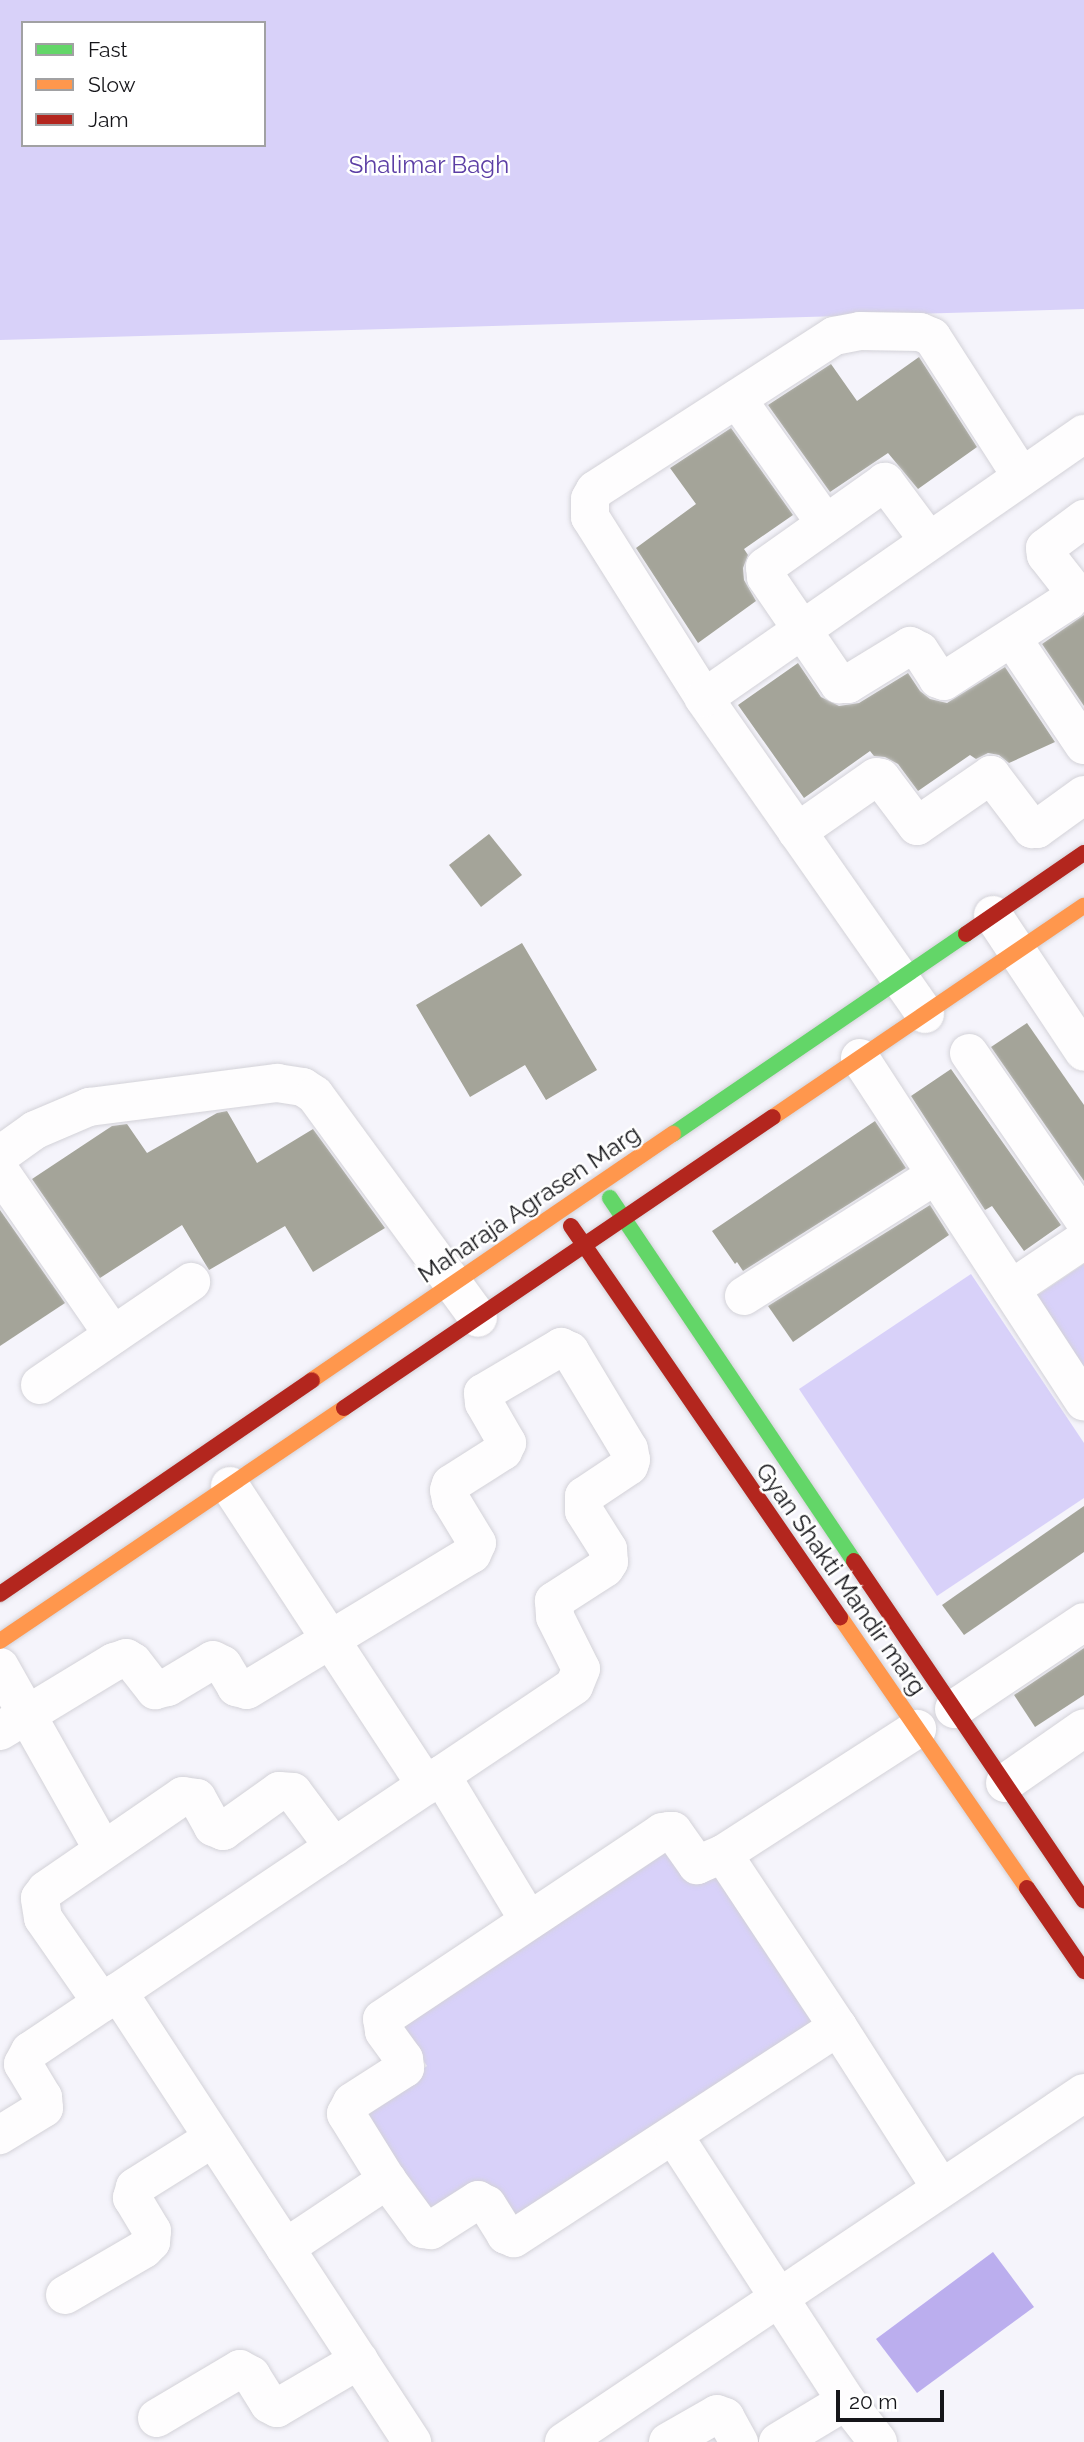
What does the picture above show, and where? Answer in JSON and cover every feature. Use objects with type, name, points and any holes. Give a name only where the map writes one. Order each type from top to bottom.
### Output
[{"type":"street","points":[[925,1014],[704,698],[588,509],[595,490],[834,336],[860,331],[928,334],[1022,477]]},
{"type":"street","points":[[737,399],[825,523]]},
{"type":"street","points":[[704,698],[1022,477],[1081,444]]},
{"type":"street","points":[[929,541],[885,482],[768,563],[764,571],[837,682],[843,685],[910,646],[920,651],[938,679],[944,681],[1012,638],[1068,601],[1071,587],[1046,555],[1045,548],[1084,519]]},
{"type":"street","points":[[1012,638],[1084,745]]},
{"type":"street","points":[[797,832],[876,777],[881,778],[917,826],[991,775],[1032,829],[1037,830],[1084,795]]},
{"type":"street","name":"Maharaja Agrasen Marg","points":[[0,1594],[1084,853]]},
{"type":"street","points":[[0,1641],[1084,906]]},
{"type":"street","points":[[993,915],[1084,1052]]},
{"type":"street","points":[[969,1053],[1084,1220]]},
{"type":"street","points":[[860,1058],[1084,1401]]},
{"type":"street","points":[[0,1154],[35,1130],[89,1107],[291,1083],[314,1095],[478,1318]]},
{"type":"street","points":[[0,1171],[113,1335]]},
{"type":"street","points":[[744,1296],[936,1175]]},
{"type":"street","name":"Gyan Shakti Mandir marg","points":[[601,1185],[1084,1902]]},
{"type":"street","name":"Gyan Shakti Mandir marg","points":[[561,1212],[1084,1972]]},
{"type":"street","points":[[1011,1289],[1084,1240]]},
{"type":"street","points":[[40,1385],[191,1282]]},
{"type":"street","points":[[0,2135],[44,2108],[43,2097],[26,2072],[25,2057],[574,1686],[579,1679],[579,1659],[555,1617],[554,1601],[605,1568],[609,1562],[608,1549],[584,1511],[584,1496],[629,1466],[629,1449],[570,1351],[566,1347],[557,1349],[483,1393],[484,1403],[506,1439],[506,1448],[451,1484],[449,1490],[451,1500],[474,1537],[477,1549],[247,1690],[236,1687],[223,1665],[213,1660],[168,1687],[155,1690],[134,1662],[126,1658],[13,1723]]},
{"type":"street","points":[[230,1486],[331,1639],[434,1780],[529,1921]]},
{"type":"street","points":[[954,1709],[1084,1622]]},
{"type":"street","points":[[0,1667],[13,1723],[103,1850]]},
{"type":"street","points":[[1005,1783],[1084,1728]]},
{"type":"street","points":[[838,2027],[514,2238],[506,2235],[487,2205],[478,2200],[431,2230],[423,2229],[387,2180],[346,2114],[352,2102],[405,2068],[404,2059],[384,2031],[382,2019],[662,1832],[673,1831],[697,1865],[723,1854],[917,1729]]},
{"type":"street","points":[[334,1847],[293,1792],[279,1791],[223,1831],[213,1827],[197,1798],[183,1796],[46,1890],[40,1898],[40,1908],[43,1918],[110,1998],[213,2138],[412,2442]]},
{"type":"street","points":[[723,1854],[941,2188]]},
{"type":"street","points":[[564,2442],[1084,2093]]},
{"type":"street","points":[[674,2136],[846,2401],[878,2442]]},
{"type":"street","points":[[65,2295],[144,2249],[150,2242],[152,2231],[132,2198],[135,2187],[213,2138]]},
{"type":"street","points":[[285,2248],[387,2180]]},
{"type":"street","points":[[157,2418],[240,2369],[251,2375],[269,2404],[277,2408],[359,2361]]},
{"type":"street","points":[[626,2401],[650,2442]]},
{"type":"street","points":[[778,2442],[846,2401]]},
{"type":"street","points":[[668,2442],[717,2414],[725,2417],[739,2442]]},
{"type":"green space","name":"Shalimar Bagh","points":[[0,0],[1084,0],[1084,309],[0,340]]},
{"type":"green space","points":[[1084,1264],[1084,1368],[1035,1297]]},
{"type":"green space","points":[[971,1274],[1084,1443],[1084,1498],[937,1596],[799,1389]]},
{"type":"green space","points":[[668,1842],[718,1868],[822,2022],[514,2226],[484,2181],[427,2219],[356,2114],[427,2066],[398,2022]]},
{"type":"shaded area","points":[[993,2252],[1034,2307],[917,2393],[876,2339]]},
{"type":"building","points":[[919,357],[977,447],[918,489],[888,453],[830,492],[768,405],[831,364],[857,401]]},
{"type":"building","points":[[731,428],[793,515],[744,549],[748,555],[743,568],[744,580],[756,601],[698,643],[636,548],[696,504],[670,468]]},
{"type":"building","points":[[1084,615],[1084,706],[1042,644]]},
{"type":"building","points":[[798,663],[821,697],[839,706],[859,703],[908,673],[920,691],[930,699],[947,703],[1005,667],[1055,742],[1009,763],[999,755],[988,753],[976,759],[970,755],[918,791],[898,764],[885,757],[874,756],[870,751],[804,798],[738,705]]},
{"type":"building","points":[[489,834],[522,875],[481,907],[449,865]]},
{"type":"building","points":[[522,943],[597,1070],[546,1100],[525,1065],[470,1097],[416,1005]]},
{"type":"building","points":[[1027,1023],[1084,1105],[1084,1181],[991,1047]]},
{"type":"building","points":[[951,1069],[1061,1225],[1024,1251],[992,1206],[985,1210],[911,1096]]},
{"type":"building","points":[[227,1111],[257,1163],[313,1129],[385,1228],[313,1272],[285,1226],[209,1270],[182,1225],[100,1278],[32,1179],[112,1126],[127,1124],[147,1153],[217,1113]]},
{"type":"building","points":[[875,1121],[906,1168],[743,1271],[737,1262],[735,1264],[712,1231]]},
{"type":"building","points":[[930,1205],[949,1235],[793,1342],[768,1306]]},
{"type":"building","points":[[0,1210],[65,1303],[0,1346]]},
{"type":"building","points":[[1084,1506],[1084,1552],[964,1635],[942,1605]]},
{"type":"building","points":[[1084,1648],[1084,1695],[1035,1727],[1014,1695]]},
{"type":"traffic: fast","points":[[673,1134],[966,934]]},
{"type":"traffic: fast","points":[[610,1198],[854,1561]]},
{"type":"traffic: slow","points":[[773,1117],[1084,906]]},
{"type":"traffic: slow","points":[[312,1380],[673,1134]]},
{"type":"traffic: slow","points":[[0,1641],[344,1408]]},
{"type":"traffic: slow","points":[[840,1617],[1027,1888]]},
{"type":"traffic: jam","points":[[966,934],[1084,853]]},
{"type":"traffic: jam","points":[[344,1408],[773,1117]]},
{"type":"traffic: jam","points":[[571,1226],[840,1617]]},
{"type":"traffic: jam","points":[[0,1594],[312,1380]]},
{"type":"traffic: jam","points":[[854,1561],[1084,1901]]},
{"type":"traffic: jam","points":[[1027,1888],[1084,1971]]}]
